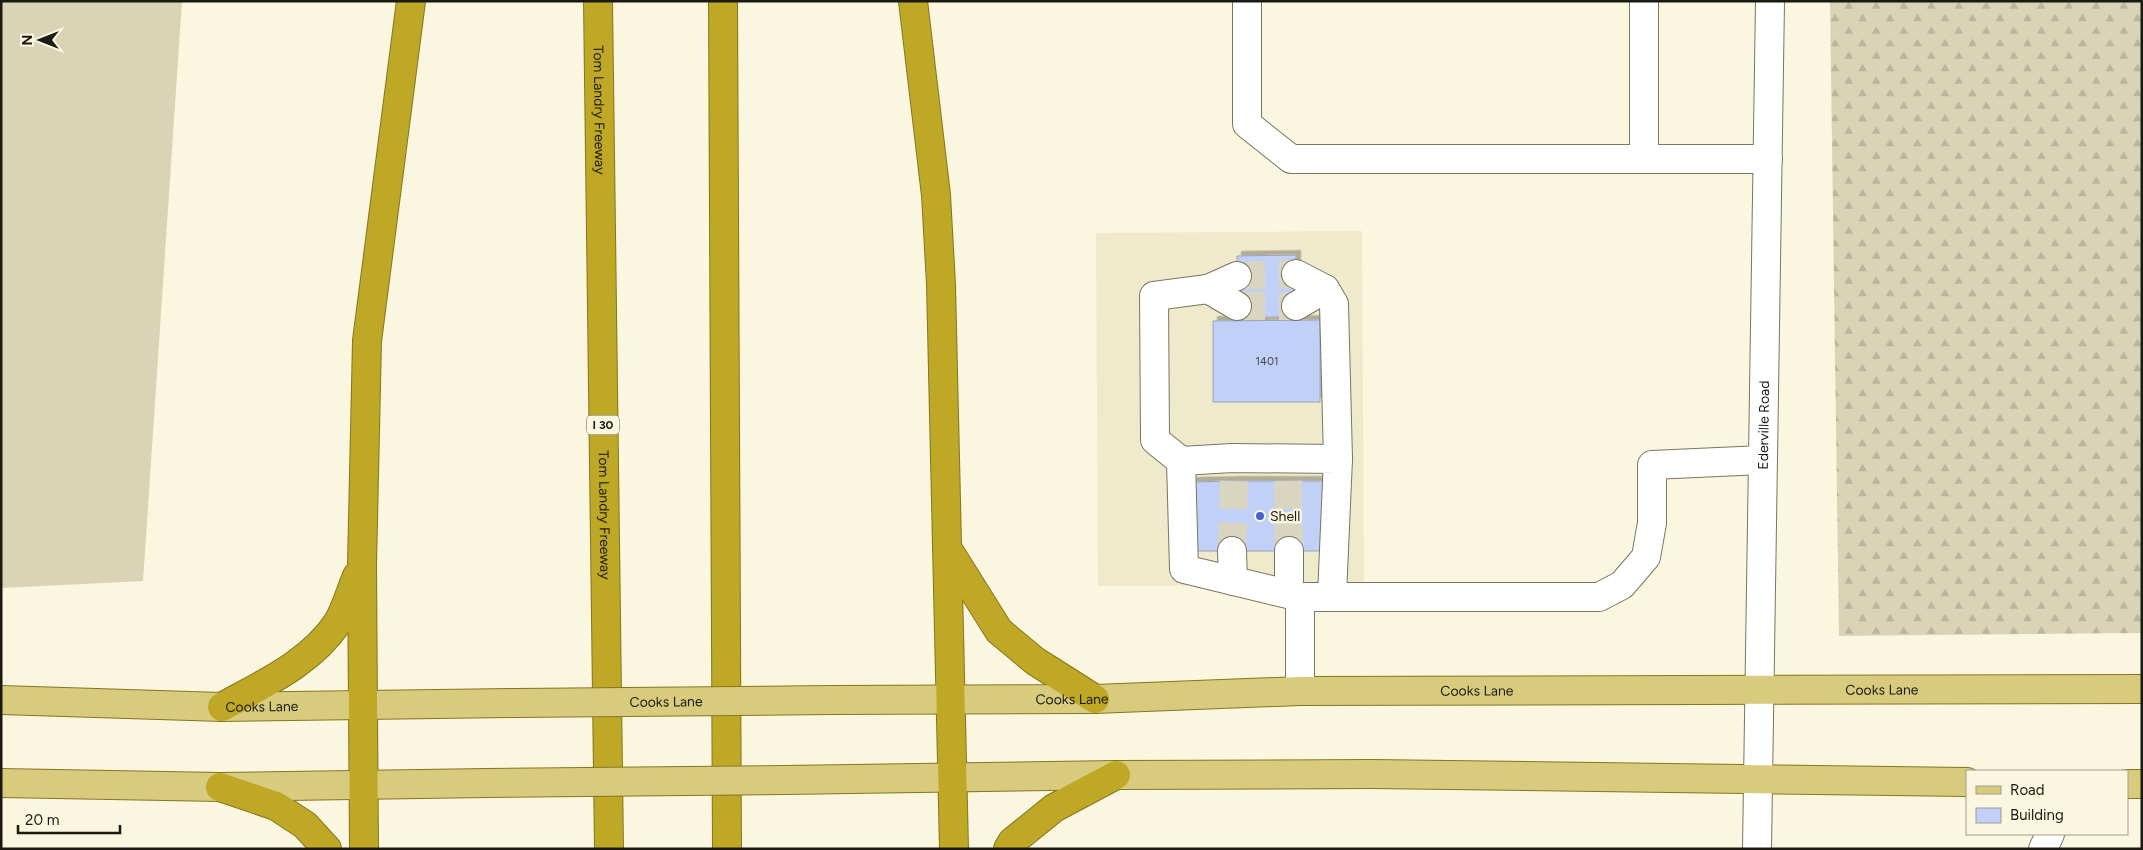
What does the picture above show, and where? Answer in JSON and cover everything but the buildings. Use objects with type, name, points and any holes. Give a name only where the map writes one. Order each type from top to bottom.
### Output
[{"type":"highway","points":[[364,849],[362,565],[367,341],[410,1]]},
{"type":"highway","name":"Tom Landry Freeway","points":[[598,1],[609,849]]},
{"type":"highway","points":[[723,1],[727,849]]},
{"type":"highway","points":[[913,1],[937,205],[941,284],[954,849]]},
{"type":"highway","points":[[946,546],[998,631],[1035,661],[1096,699]]},
{"type":"highway","points":[[222,707],[279,676],[311,652],[338,621],[362,565]]},
{"type":"highway","points":[[1008,849],[1012,842],[1054,808],[1116,775]]},
{"type":"highway","points":[[220,787],[276,806],[306,825],[327,849]]},
{"type":"main road","name":"Cooks Lane","points":[[1,700],[222,707],[363,704],[1096,699],[1300,691],[2142,689]]},
{"type":"main road","points":[[1,783],[220,787],[1116,775],[1372,774],[1966,782]]},
{"type":"main road","points":[[2128,784],[2142,784]]},
{"type":"street","points":[[1248,1],[1248,124],[1291,159],[1768,159]]},
{"type":"street","points":[[1644,1],[1644,159]]},
{"type":"street","name":"Ederville Road","points":[[1757,849],[1770,1]]},
{"type":"street","points":[[1296,274],[1325,289],[1334,304],[1338,459],[1332,595]]},
{"type":"street","points":[[1237,276],[1208,289],[1154,296],[1155,440],[1181,461],[1233,470],[1287,470],[1338,459]]},
{"type":"street","points":[[1208,289],[1237,306]]},
{"type":"street","points":[[1296,306],[1325,289]]},
{"type":"street","points":[[1181,461],[1184,569],[1294,595],[1598,598],[1622,584],[1646,557],[1652,523],[1652,465],[1762,460]]},
{"type":"street","points":[[1289,550],[1300,691]]},
{"type":"street","points":[[1232,551],[1233,581]]},
{"type":"street","points":[[2044,849],[2050,835]]},
{"type":"shaded area","points":[[1362,231],[1364,585],[1098,586],[1096,233]]},
{"type":"green space","points":[[1,1],[182,1],[143,581],[1,588]]},
{"type":"green space","points":[[1830,1],[2142,1],[2142,633],[1839,636]]},
{"type":"tunnel","points":[[1237,276],[1296,274]]},
{"type":"tunnel","points":[[1237,306],[1296,306]]},
{"type":"tunnel","points":[[1232,551],[1234,481]]},
{"type":"tunnel","points":[[1288,481],[1289,551]]},
{"type":"place","name":"Shell","points":[[1260,516]]}]
